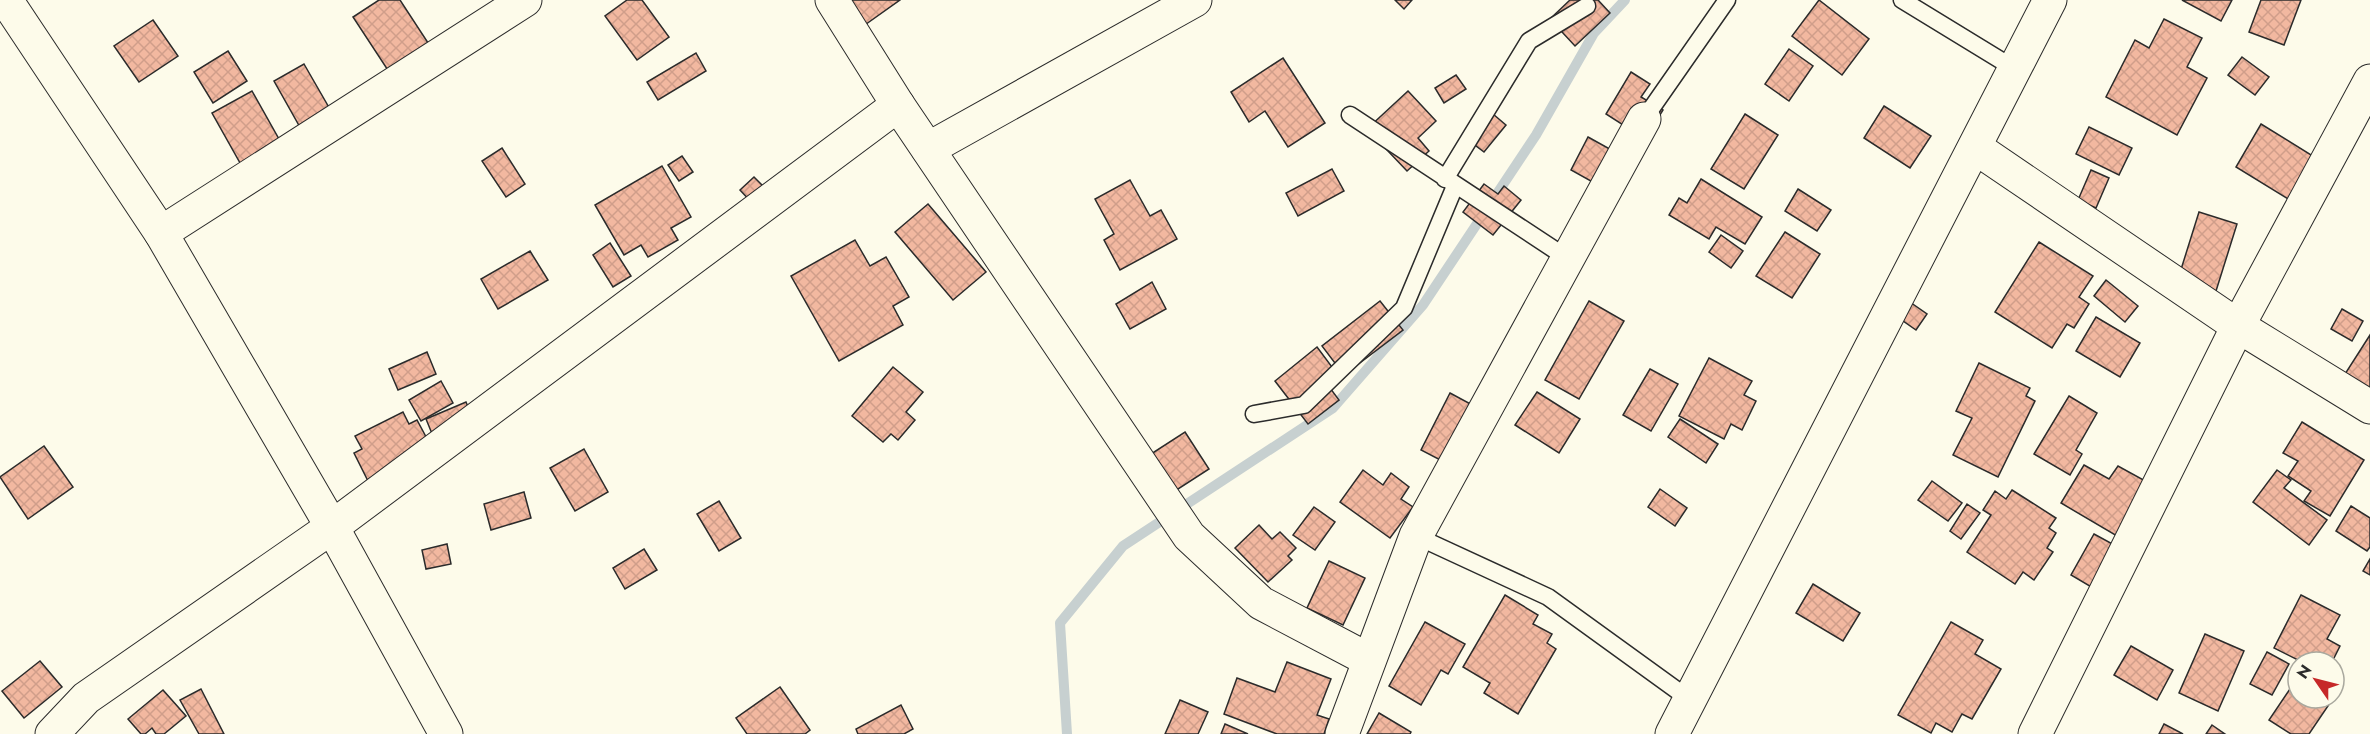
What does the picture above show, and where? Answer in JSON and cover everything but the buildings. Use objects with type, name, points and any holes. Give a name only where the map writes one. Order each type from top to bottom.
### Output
[{"type":"street","points":[[6,0],[161,232],[332,527],[446,734]]},
{"type":"street","points":[[161,232],[525,0]]},
{"type":"street","points":[[832,0],[898,105],[1190,536],[1261,603],[1369,660]]},
{"type":"street","points":[[928,149],[1195,0]]},
{"type":"street","points":[[1671,734],[1976,148],[2050,0]]},
{"type":"street","points":[[2035,734],[2238,326],[2370,81]]},
{"type":"street","points":[[51,734],[86,698],[332,527],[898,105]]},
{"type":"street","points":[[1342,734],[1416,536],[1644,119]]},
{"type":"street","points":[[1976,148],[2238,326],[2370,407]]},
{"type":"lane","points":[[1644,119],[1727,0]]},
{"type":"lane","points":[[1902,0],[2015,69]]},
{"type":"lane","points":[[1254,414],[1304,405],[1404,308],[1450,183],[1529,41],[1587,6]]},
{"type":"lane","points":[[1350,115],[1478,202],[1566,258]]},
{"type":"lane","points":[[1416,536],[1548,597],[1689,699]]},
{"type":"waterway","points":[[1067,734],[1060,623],[1123,546],[1333,408],[1423,305],[1536,135],[1594,33],[1625,0]]}]
